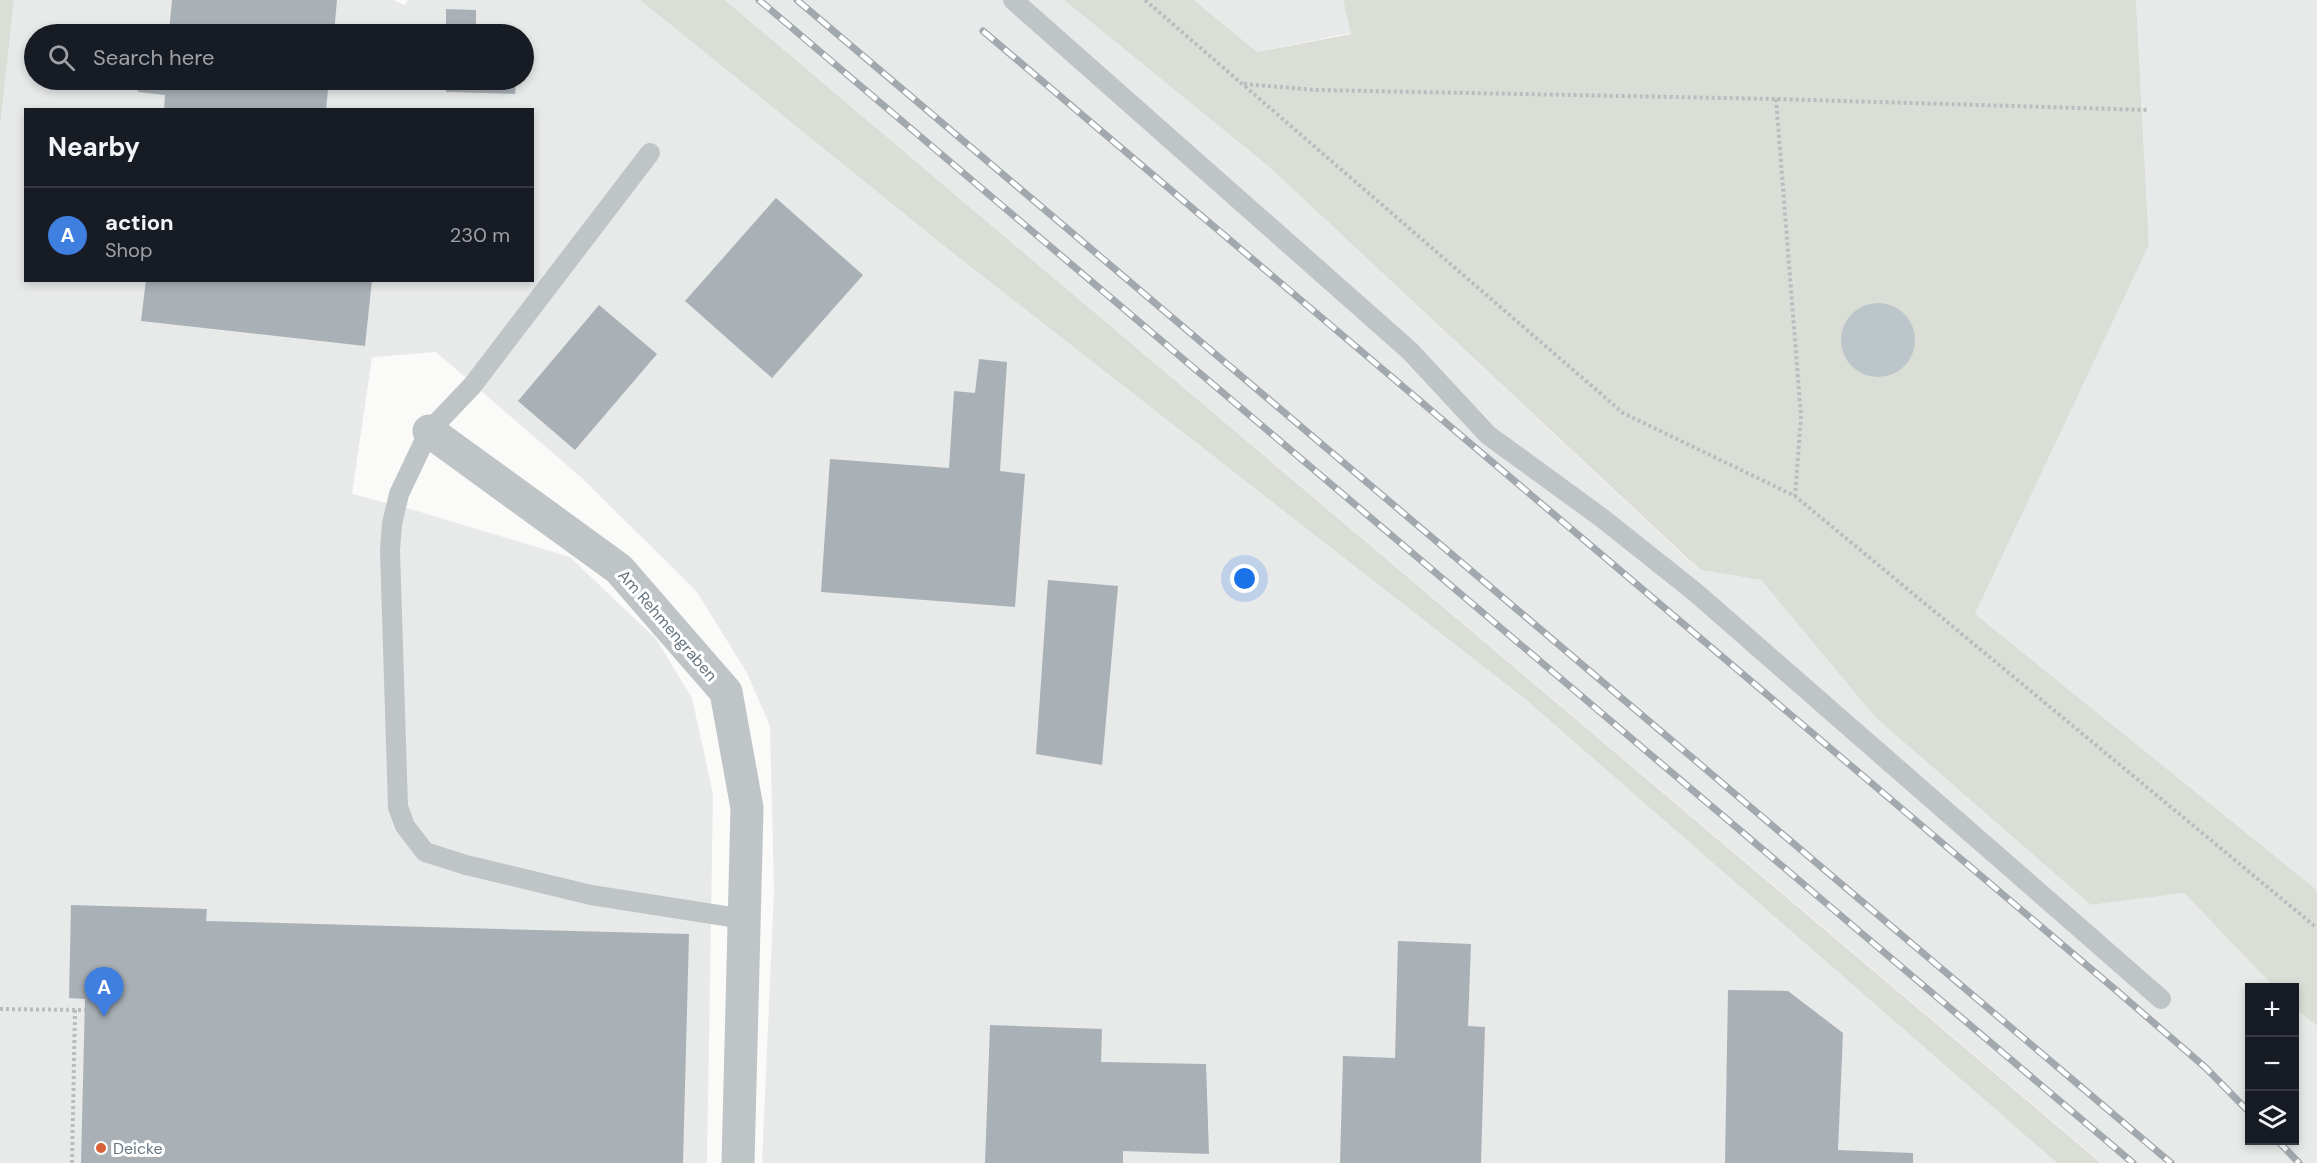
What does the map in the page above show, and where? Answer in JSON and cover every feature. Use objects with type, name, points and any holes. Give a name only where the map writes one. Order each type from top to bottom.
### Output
[{"type":"street","name":"Am Rehmengraben","points":[[429,431],[619,569],[726,692],[747,808],[738,1163]]},
{"type":"lane","points":[[1013,0],[1410,351],[1488,435],[1602,518],[1695,592],[2161,999]]},
{"type":"lane","points":[[650,153],[472,386],[429,431],[399,494],[392,524],[390,550],[398,807],[405,826],[425,852],[466,865],[591,895],[744,919]]},
{"type":"path","points":[[1145,0],[1623,413],[1796,496],[2180,817],[2317,928]]},
{"type":"path","points":[[1243,84],[1317,90],[1776,99],[2149,110]]},
{"type":"path","points":[[1776,99],[1801,416],[1796,496]]},
{"type":"path","points":[[0,1009],[85,1010]]},
{"type":"path","points":[[72,1163],[75,1010]]},
{"type":"shaded area","points":[[0,0],[14,0],[0,128]]},
{"type":"shaded area","points":[[14,0],[393,0],[405,5],[408,0],[640,0],[949,250],[1525,699],[2057,1163],[762,1163],[774,891],[770,726],[747,673],[697,592],[583,479],[436,352],[372,357],[352,494],[570,557],[656,639],[692,698],[713,794],[707,1163],[0,1163],[0,128]]},
{"type":"shaded area","points":[[640,0],[725,0],[2101,1163],[2057,1163],[1525,699],[949,250]]},
{"type":"shaded area","points":[[725,0],[1064,0],[1268,166],[1699,570],[1761,580],[1875,717],[2091,905],[2184,893],[2270,983],[2245,983],[2245,1145],[2299,1145],[2299,1011],[2317,1026],[2317,1163],[2102,1163]]},
{"type":"shaded area","points":[[1064,0],[1194,0],[1257,52],[1351,34],[1343,0],[2136,0],[2149,245],[1975,614],[2317,890],[2317,1026],[2299,1011],[2299,983],[2270,983],[2184,893],[2091,905],[1875,717],[1761,580],[1700,570],[1268,166]]},
{"type":"shaded area","points":[[1194,0],[1343,0],[1351,33],[1257,52]]},
{"type":"shaded area","points":[[2136,0],[2317,0],[2317,890],[1975,614],[2149,245]]},
{"type":"shaded area","points":[[1871,303],[1885,303],[1899,309],[1909,319],[1915,333],[1915,347],[1909,361],[1899,371],[1885,377],[1871,377],[1857,371],[1847,361],[1841,347],[1841,333],[1847,319],[1857,309]]},
{"type":"building","points":[[172,0],[337,0],[335,24],[170,24]]},
{"type":"building","points":[[446,9],[476,10],[476,24],[446,24]]},
{"type":"building","points":[[138,90],[328,90],[326,108],[164,108],[165,95],[138,92]]},
{"type":"building","points":[[446,90],[515,90],[515,94],[446,92]]},
{"type":"building","points":[[776,198],[863,275],[772,378],[685,301]]},
{"type":"building","points":[[146,282],[372,282],[365,346],[141,321]]},
{"type":"building","points":[[599,305],[657,354],[575,450],[518,401]]},
{"type":"building","points":[[979,359],[1007,362],[1000,471],[1025,474],[1015,607],[821,592],[830,459],[949,468],[954,391],[975,393]]},
{"type":"building","points":[[1048,580],[1118,586],[1102,765],[1036,754]]},
{"type":"building","points":[[71,905],[207,909],[206,921],[689,934],[683,1163],[81,1163],[85,999],[69,998]]},
{"type":"building","points":[[1398,941],[1471,944],[1468,1026],[1485,1027],[1481,1163],[1340,1163],[1343,1056],[1395,1058]]},
{"type":"building","points":[[1728,990],[1788,991],[1843,1033],[1838,1150],[1913,1153],[1913,1163],[1725,1163]]},
{"type":"building","points":[[990,1025],[1102,1029],[1101,1062],[1206,1064],[1209,1154],[1123,1151],[1123,1163],[985,1163]]},
{"type":"railway","points":[[759,0],[2133,1163]]},
{"type":"railway","points":[[797,0],[2171,1163]]},
{"type":"railway","points":[[983,31],[2117,991],[2206,1068],[2245,1108]]},
{"type":"railway","points":[[2282,1145],[2299,1163]]},
{"type":"place","name":"action","points":[[104,1017]]},
{"type":"place","name":"Deicke","points":[[101,1148]]}]
